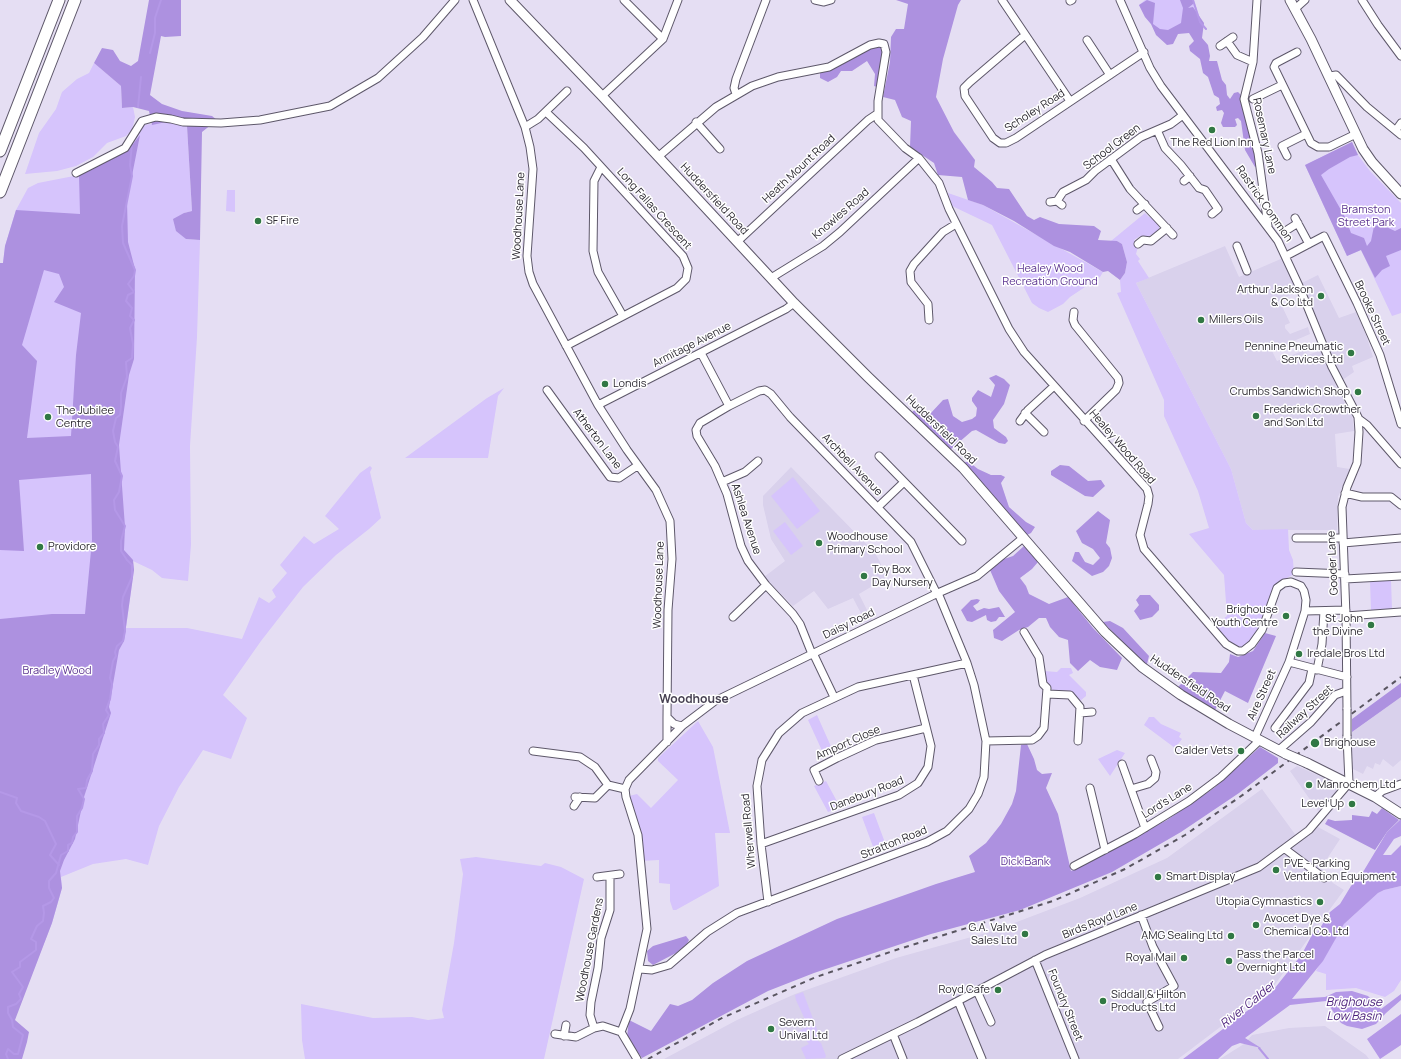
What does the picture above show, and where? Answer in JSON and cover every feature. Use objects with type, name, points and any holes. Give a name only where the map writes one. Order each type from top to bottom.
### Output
[{"type":"highway","points":[[0,151],[59,0]]},
{"type":"highway","points":[[0,192],[75,0]]},
{"type":"main road","name":"Huddersfield Road","points":[[510,0],[659,156],[794,303],[868,378],[963,468],[1105,632],[1142,667],[1205,710],[1283,752],[1349,783],[1398,812]]},
{"type":"main road","points":[[1290,0],[1330,76],[1356,134],[1372,162],[1401,194]]},
{"type":"street","points":[[76,173],[125,148],[142,121],[156,118],[171,118],[183,122],[260,120],[330,106],[378,78],[423,37],[455,0]]},
{"type":"street","name":"Woodhouse Lane","points":[[473,0],[525,127],[530,147],[533,169],[527,256],[529,272],[536,290],[598,405],[637,466],[659,496],[671,526],[672,559],[668,610],[667,742]]},
{"type":"street","points":[[624,0],[663,39]]},
{"type":"street","points":[[602,96],[663,39],[678,0]]},
{"type":"street","points":[[736,94],[734,88],[736,79],[766,0]]},
{"type":"street","points":[[816,0],[824,2],[831,0]]},
{"type":"street","points":[[1002,0],[1070,101]]},
{"type":"street","name":"Rastrick Common","points":[[1120,0],[1161,86],[1268,226],[1286,256],[1332,367],[1359,419],[1365,422],[1401,464]]},
{"type":"street","name":"Rosemary Lane","points":[[1257,0],[1253,62],[1244,99],[1260,165],[1268,226]]},
{"type":"street","points":[[1295,9],[1305,0]]},
{"type":"street","points":[[1362,0],[1381,30],[1401,56]]},
{"type":"street","name":"Scholey Road","points":[[1025,35],[964,88],[965,96],[993,138],[1000,143],[1010,141],[1144,52]]},
{"type":"street","points":[[1220,46],[1230,39],[1237,55],[1253,62]]},
{"type":"street","points":[[1087,40],[1110,74]]},
{"type":"street","points":[[659,156],[696,122],[716,106],[736,94],[752,86],[778,77],[829,67],[879,42],[885,45],[886,52],[877,114]]},
{"type":"street","points":[[1297,52],[1274,65],[1282,85],[1311,142],[1322,147],[1329,147],[1356,134]]},
{"type":"street","points":[[1330,76],[1338,76],[1367,107],[1398,132],[1401,123]]},
{"type":"street","points":[[1254,99],[1282,85]]},
{"type":"street","points":[[525,127],[546,112],[567,91]]},
{"type":"street","name":"Long Fallas Crescent","points":[[546,112],[601,168],[683,256],[688,268],[687,277],[681,285],[566,346]]},
{"type":"street","name":"Healey Wood Road","points":[[877,114],[880,123],[908,151],[917,157],[939,183],[956,224],[1011,333],[1031,362],[1146,489],[1149,496],[1148,504],[1140,535],[1143,546],[1226,644],[1238,651],[1243,651],[1252,644],[1262,630],[1274,592],[1284,583],[1294,583],[1304,591],[1306,600],[1305,611],[1289,662]]},
{"type":"street","name":"Heath Mount Road","points":[[737,242],[868,120],[877,114]]},
{"type":"street","name":"School Green","points":[[1056,203],[1063,192],[1083,182],[1141,137],[1171,124],[1183,115]]},
{"type":"street","points":[[696,122],[720,149]]},
{"type":"street","points":[[1157,130],[1165,148],[1199,188],[1205,190],[1218,209],[1212,214]]},
{"type":"street","points":[[1287,156],[1282,146],[1306,134]]},
{"type":"street","name":"Knowles Road","points":[[771,278],[822,246],[840,232],[917,157]]},
{"type":"street","points":[[1112,159],[1130,189],[1173,235]]},
{"type":"street","points":[[601,168],[594,181],[593,251],[598,272],[623,316]]},
{"type":"street","points":[[1184,181],[1190,176]]},
{"type":"street","points":[[1137,210],[1145,204]]},
{"type":"street","points":[[1286,256],[1309,244],[1297,220],[1287,230]]},
{"type":"street","points":[[929,320],[928,304],[910,278],[911,268],[943,232],[956,224]]},
{"type":"street","points":[[1138,244],[1143,240],[1151,240],[1167,228]]},
{"type":"street","name":"Brooke Street","points":[[1309,244],[1324,236],[1357,303],[1380,355],[1401,424]]},
{"type":"street","points":[[1237,246],[1247,271]]},
{"type":"street","name":"Armitage Avenue","points":[[598,405],[786,309],[794,303]]},
{"type":"street","points":[[1066,315],[1073,315],[1075,325],[1118,378],[1119,383],[1116,390],[1084,421]]},
{"type":"street","points":[[701,353],[728,406]]},
{"type":"street","points":[[1020,421],[1025,413],[1053,387]]},
{"type":"street","name":"Atherton Lane","points":[[547,390],[610,477],[619,478],[637,466]]},
{"type":"street","name":"Archbell Avenue","points":[[728,406],[755,392],[764,390],[769,392],[790,417],[878,507],[913,546],[937,594]]},
{"type":"street","name":"Ashlea Avenue","points":[[728,406],[703,421],[696,431],[698,438],[722,482],[734,514],[744,553],[752,568],[766,586],[793,614],[800,624],[813,654]]},
{"type":"street","points":[[1025,413],[1044,432]]},
{"type":"street","name":"Gooder Lane","points":[[1349,783],[1346,709],[1346,613],[1342,507],[1345,493],[1357,463],[1359,419]]},
{"type":"street","points":[[879,456],[962,541]]},
{"type":"street","points":[[722,482],[745,472],[758,461]]},
{"type":"street","points":[[878,507],[904,482]]},
{"type":"street","points":[[1345,493],[1362,497],[1387,496],[1400,500]]},
{"type":"street","name":"Daisy Road","points":[[682,726],[700,711],[719,699],[977,576],[1023,538]]},
{"type":"street","points":[[1296,538],[1343,540],[1401,538]]},
{"type":"street","points":[[1296,572],[1345,577]]},
{"type":"street","points":[[1320,578],[1401,576]]},
{"type":"street","points":[[733,617],[766,586]]},
{"type":"street","name":"Stratton Road","points":[[640,969],[652,970],[669,965],[707,932],[722,921],[737,913],[921,845],[947,831],[969,809],[981,789],[985,771],[986,741],[968,662],[937,594]]},
{"type":"street","points":[[1305,611],[1346,613],[1401,612]]},
{"type":"street","points":[[1275,728],[1309,683],[1315,670],[1322,644],[1324,611]]},
{"type":"street","points":[[986,741],[1032,740],[1038,736],[1044,725],[1047,688],[1043,684],[1039,657],[1024,632]]},
{"type":"street","points":[[813,654],[834,697]]},
{"type":"street","name":"Wherwell Road","points":[[768,902],[761,844],[757,786],[759,772],[766,753],[776,736],[791,720],[834,697],[865,685],[968,662]]},
{"type":"street","points":[[1289,662],[1346,677]]},
{"type":"street","name":"Aire Street","points":[[1258,739],[1289,662]]},
{"type":"street","name":"Danebury Road","points":[[761,844],[910,789],[923,777],[929,765],[931,746],[913,674]]},
{"type":"street","name":"Railway Street","points":[[1283,752],[1336,695],[1346,691]]},
{"type":"street","points":[[1047,694],[1070,696],[1080,707],[1078,741]]},
{"type":"street","points":[[1080,713],[1092,712]]},
{"type":"street","points":[[621,1032],[630,1009],[640,969],[646,939],[647,920],[638,835],[626,799],[625,789],[632,776],[682,726],[674,724],[668,717]]},
{"type":"street","name":"Amport Close","points":[[819,781],[814,770],[837,758],[876,740],[926,728]]},
{"type":"street","name":"Lord's Lane","points":[[1074,866],[1176,810],[1210,786],[1236,764],[1258,739]]},
{"type":"street","points":[[533,751],[576,756],[597,769],[608,784],[625,789]]},
{"type":"street","points":[[1131,790],[1148,784],[1155,778],[1156,772],[1151,759]]},
{"type":"street","points":[[1122,764],[1145,828]]},
{"type":"street","name":"Birds Royd Lane","points":[[842,1059],[958,1001],[1035,960],[1259,867],[1285,849],[1316,823],[1349,783]]},
{"type":"street","points":[[574,806],[578,797],[595,798],[608,784]]},
{"type":"street","points":[[1375,797],[1382,791],[1401,784]]},
{"type":"street","points":[[1090,788],[1104,850]]},
{"type":"street","points":[[1285,849],[1324,878]]},
{"type":"street","points":[[597,877],[620,874]]},
{"type":"street","name":"Woodhouse Gardens","points":[[594,1028],[590,1015],[591,1002],[598,968],[601,938],[610,910],[610,876]]},
{"type":"street","points":[[1142,915],[1153,947],[1174,986],[1147,1002],[1159,1027]]},
{"type":"street","name":"Foundry Street","points":[[1035,960],[1075,1059]]},
{"type":"street","points":[[977,991],[991,1022]]},
{"type":"street","points":[[958,1001],[981,1059]]},
{"type":"street","points":[[564,1036],[566,1025]]},
{"type":"street","points":[[554,1034],[576,1037],[594,1028],[603,1026],[621,1032],[637,1059]]},
{"type":"street","points":[[893,1034],[903,1059]]},
{"type":"shaded area","points":[[1225,246],[1239,277],[1283,258],[1296,286],[1318,275],[1339,318],[1356,312],[1366,335],[1373,357],[1352,366],[1354,372],[1335,385],[1352,415],[1354,431],[1335,434],[1337,467],[1350,469],[1338,497],[1337,530],[1253,530],[1246,523],[1231,469],[1136,283]],"holes":[[[1298,292],[1322,350],[1308,355],[1305,350],[1277,361],[1272,351],[1310,334],[1308,327],[1290,334],[1285,328],[1285,325],[1290,323],[1280,302],[1286,297]]]},
{"type":"shaded area","name":"Woodhouse Primary School","points":[[791,467],[875,553],[880,562],[886,578],[859,594],[872,620],[866,623],[853,598],[828,609],[814,591],[793,606],[764,577],[785,561],[771,539],[763,505],[763,496]]},
{"type":"shaded area","points":[[1401,697],[1401,760],[1393,767],[1383,759],[1380,765],[1375,763],[1373,769],[1367,766],[1363,774],[1353,769],[1351,733]]},
{"type":"shaded area","points":[[1297,766],[1333,782],[1336,786],[1336,793],[1318,811],[1290,771]]},
{"type":"shaded area","points":[[1262,789],[1300,841],[1318,827],[1340,839],[1321,868],[1333,883],[1344,890],[1273,987],[1178,1059],[664,1059],[737,1020],[795,994],[896,958],[993,931],[1080,898],[1167,858]]},
{"type":"shaded area","points":[[1325,1026],[1366,1055],[1369,1059],[1220,1059],[1244,1044],[1252,1035],[1289,1028]]},
{"type":"green space","points":[[149,0],[181,0],[181,36],[161,36],[150,95],[162,104],[182,111],[212,116],[217,120],[202,132],[200,240],[186,239],[176,231],[173,219],[184,213],[192,211],[187,126],[166,122],[152,125],[149,111],[133,107],[122,108],[121,86],[94,63],[102,48],[113,50],[120,61],[131,66],[138,61]]},
{"type":"green space","points":[[896,0],[961,0],[958,5],[943,59],[936,97],[954,132],[975,160],[974,167],[997,188],[1009,189],[1027,216],[1034,220],[1040,217],[1059,224],[1094,226],[1101,231],[1098,240],[1117,241],[1122,244],[1127,262],[1125,273],[1120,280],[1108,271],[1103,272],[1070,252],[1054,246],[1014,221],[983,205],[968,200],[962,177],[938,175],[934,163],[910,147],[911,121],[902,117],[895,100],[883,97],[890,62],[891,37],[896,29],[904,29],[908,4]]},
{"type":"green space","points":[[1145,0],[1194,0],[1200,18],[1165,41],[1145,17],[1139,5]]},
{"type":"green space","points":[[1147,0],[1155,3],[1153,24],[1160,29],[1168,30],[1181,23],[1183,8],[1180,0],[1194,0],[1193,4],[1188,8],[1193,7],[1204,23],[1202,38],[1208,45],[1210,56],[1209,61],[1217,61],[1222,80],[1226,85],[1227,95],[1230,99],[1234,93],[1238,92],[1241,95],[1257,166],[1255,167],[1245,150],[1241,121],[1238,118],[1235,119],[1237,125],[1235,127],[1223,127],[1221,123],[1224,113],[1222,110],[1217,111],[1216,107],[1220,104],[1219,98],[1214,95],[1208,77],[1203,73],[1200,59],[1190,51],[1189,46],[1194,41],[1189,33],[1178,34],[1173,44],[1167,45],[1156,35],[1139,5]]},
{"type":"green space","points":[[877,46],[883,47],[877,87],[874,86],[875,74],[867,61],[852,71],[841,71],[837,77],[828,82],[820,78],[820,72],[836,68],[868,49]]},
{"type":"green space","points":[[94,63],[121,86],[122,108],[133,107],[135,117],[132,130],[126,136],[107,143],[93,157],[76,166],[57,171],[25,174],[39,133],[56,109],[62,92],[77,79],[89,73]]},
{"type":"green space","points":[[166,122],[187,126],[192,211],[184,213],[186,239],[200,240],[197,337],[190,446],[191,545],[188,581],[162,578],[152,570],[133,561],[134,570],[126,628],[187,628],[242,639],[259,597],[269,603],[276,597],[272,590],[287,573],[280,565],[304,536],[314,544],[339,529],[325,516],[360,473],[370,466],[372,468],[370,472],[381,518],[336,555],[303,587],[261,641],[223,695],[247,718],[231,759],[203,750],[179,787],[159,826],[148,865],[126,859],[93,864],[61,877],[62,888],[52,923],[0,1055],[0,263],[3,263],[5,246],[16,210],[28,188],[38,183],[79,175],[130,148],[144,125]]},
{"type":"green space","name":"Bradley Wood","points":[[140,135],[127,201],[128,242],[135,269],[134,359],[129,375],[119,445],[125,527],[124,550],[133,560],[134,570],[124,641],[119,650],[109,707],[111,713],[84,797],[75,839],[60,871],[62,888],[52,923],[15,1020],[29,1032],[22,1059],[0,1059],[0,619],[52,614],[85,614],[92,540],[91,474],[19,480],[24,551],[0,550],[0,263],[3,263],[5,246],[16,210],[80,214],[79,175],[130,148]],"holes":[[[44,270],[59,274],[64,287],[54,302],[81,313],[76,355],[71,436],[27,438],[37,361],[22,345]]]},
{"type":"green space","name":"Bramston Street Park","points":[[1352,142],[1358,155],[1370,171],[1401,203],[1401,313],[1392,316],[1361,250],[1347,256],[1305,165]]},
{"type":"green space","points":[[1352,142],[1358,155],[1350,157],[1321,175],[1345,217],[1351,233],[1364,238],[1367,246],[1371,241],[1374,226],[1382,225],[1395,231],[1401,228],[1401,250],[1386,256],[1390,266],[1382,270],[1375,278],[1361,250],[1347,256],[1305,165]]},
{"type":"green space","points":[[227,190],[235,190],[235,212],[226,211]]},
{"type":"green space","name":"Healey Wood Recreation Ground","points":[[948,193],[983,205],[1103,272],[1100,277],[1070,297],[1063,304],[1048,312],[1039,308],[1032,303],[992,225],[952,206]]},
{"type":"green space","points":[[1145,213],[1149,217],[1152,216],[1159,224],[1159,230],[1148,237],[1140,236],[1134,240],[1138,247],[1136,254],[1140,259],[1138,261],[1149,278],[1136,283],[1231,469],[1246,523],[1253,530],[1288,529],[1289,550],[1293,560],[1294,574],[1276,584],[1259,627],[1250,642],[1243,648],[1231,644],[1214,625],[1227,616],[1224,575],[1189,534],[1209,528],[1198,491],[1164,416],[1164,400],[1117,293],[1121,292],[1120,280],[1125,273],[1127,262],[1122,244],[1117,241],[1111,241]]},
{"type":"green space","points":[[996,375],[1004,379],[1010,385],[1004,404],[993,420],[994,428],[1006,437],[1008,441],[1005,444],[999,443],[976,430],[972,431],[950,450],[912,412],[916,409],[921,414],[930,414],[943,400],[948,399],[953,416],[962,422],[972,419],[976,416],[977,408],[972,401],[972,398],[978,390],[991,397],[995,385],[989,378]]},
{"type":"green space","points":[[504,388],[498,396],[488,458],[405,458],[487,398]]},
{"type":"green space","points":[[965,462],[969,462],[978,469],[991,475],[1001,475],[1005,477],[1001,483],[1009,507],[1026,522],[1035,527],[1031,533],[1027,535]]},
{"type":"green space","points":[[1060,465],[1069,466],[1088,481],[1101,480],[1105,486],[1093,497],[1085,496],[1051,475],[1051,471]]},
{"type":"green space","points":[[793,477],[820,511],[797,529],[771,496]]},
{"type":"green space","points":[[1098,511],[1110,520],[1106,543],[1110,548],[1112,558],[1109,566],[1103,572],[1092,576],[1072,561],[1075,552],[1079,552],[1085,562],[1093,565],[1100,558],[1093,549],[1082,543],[1076,531]]},
{"type":"green space","points":[[785,522],[803,546],[791,555],[773,531]]},
{"type":"green space","points":[[1024,546],[1038,562],[1032,569],[1020,578],[1026,586],[1029,594],[1049,604],[1068,597],[1093,628],[1122,658],[1117,670],[1100,667],[1090,660],[1078,671],[1070,663],[1068,640],[1059,637],[1050,627],[1046,618],[1039,618],[1028,627],[1019,630],[1002,641],[994,638],[993,630],[1015,612],[999,591],[990,570],[1001,560],[1013,556]]},
{"type":"green space","points":[[1391,580],[1392,609],[1371,610],[1370,581]]},
{"type":"green space","points":[[1140,595],[1150,595],[1159,605],[1159,610],[1152,617],[1140,620],[1134,611],[1139,605],[1136,600]]},
{"type":"green space","points":[[971,600],[980,600],[973,606],[977,611],[984,608],[989,609],[999,607],[1005,617],[999,617],[996,621],[991,622],[987,620],[986,615],[972,622],[967,621],[961,610]]},
{"type":"green space","points":[[1110,621],[1123,628],[1149,656],[1147,664],[1144,664],[1103,622]]},
{"type":"green space","points":[[1265,633],[1276,636],[1248,703],[1225,691],[1214,712],[1176,689],[1193,672],[1221,673],[1229,662],[1230,654],[1238,657],[1253,651]]},
{"type":"green space","points":[[1061,668],[1071,668],[1073,673],[1069,675],[1086,692],[1086,696],[1080,701],[1071,691],[1053,690],[1048,686],[1044,671],[1057,672]]},
{"type":"green space","points":[[1401,683],[1401,697],[1352,732],[1352,719]]},
{"type":"green space","points":[[817,715],[833,751],[824,755],[808,720]]},
{"type":"green space","points":[[1149,717],[1154,717],[1161,724],[1181,733],[1179,737],[1182,739],[1175,748],[1144,725]]},
{"type":"green space","points":[[698,721],[713,747],[730,833],[715,833],[719,886],[676,910],[673,910],[670,901],[670,884],[659,883],[659,860],[641,861],[629,796],[637,794],[651,808],[678,780],[658,761],[658,758]]},
{"type":"green space","name":"Dick Bank","points":[[1027,744],[1037,770],[1042,774],[1052,773],[1046,788],[1058,814],[1071,871],[1167,820],[1214,788],[1260,747],[1278,758],[1278,763],[1239,793],[1181,832],[1112,872],[1020,910],[931,934],[814,973],[768,991],[642,1058],[627,1037],[629,1020],[651,1031],[670,1004],[678,1006],[692,1000],[713,983],[747,961],[837,919],[936,884],[975,872],[969,856],[986,843],[1001,824],[1012,804],[1016,791],[1021,745]]},
{"type":"green space","points":[[1117,750],[1125,753],[1110,776],[1098,759]]},
{"type":"green space","points":[[826,781],[840,807],[828,812],[814,786]]},
{"type":"green space","points":[[1382,808],[1399,820],[1387,832],[1375,850],[1325,824],[1328,819],[1335,821],[1352,820],[1352,815],[1369,817],[1372,811],[1377,814]]},
{"type":"green space","points":[[874,813],[887,848],[875,852],[862,817]]},
{"type":"green space","points":[[476,857],[541,866],[545,863],[561,867],[584,879],[544,1059],[305,1059],[302,1040],[301,1004],[373,1018],[412,1017],[428,1020],[444,1018],[442,1010],[454,943],[463,874],[460,859]]},
{"type":"green space","points":[[1401,886],[1401,980],[1394,991],[1385,997],[1356,988],[1326,990],[1326,974],[1316,971],[1344,924],[1378,893]]},
{"type":"green space","points":[[686,936],[689,940],[687,944],[676,953],[653,965],[648,961],[647,951],[653,946]]},
{"type":"green space","points":[[803,992],[818,1032],[818,1041],[821,1043],[826,1056],[825,1058],[806,1059],[801,1048],[809,1044],[799,1031],[808,1026],[795,995]]},
{"type":"water","name":"Brighouse Low Basin","points":[[1401,819],[1401,836],[1394,839],[1383,855],[1391,855],[1401,845],[1401,886],[1378,893],[1344,924],[1323,961],[1292,999],[1325,997],[1336,992],[1352,991],[1368,996],[1381,1009],[1401,994],[1401,1000],[1376,1024],[1362,1029],[1347,1026],[1341,1023],[1326,1001],[1290,1005],[1245,1038],[1261,1048],[1240,1043],[1232,1046],[1218,1059],[1183,1059],[1271,993],[1302,954],[1314,931],[1317,933],[1330,912],[1340,904],[1351,886],[1363,872],[1387,832]]},
{"type":"water","points":[[1401,1014],[1401,1045],[1380,1059],[1367,1039]]},
{"type":"waterway","points":[[150,53],[155,33],[155,18],[161,0]]},
{"type":"waterway","points":[[1193,0],[1200,22],[1206,29]]},
{"type":"waterway","points":[[138,107],[141,77]]},
{"type":"waterway","points":[[8,1059],[6,1054],[8,1049],[14,1054],[18,1054],[23,1035],[13,1027],[12,1020],[8,1013],[8,1007],[16,1004],[21,999],[19,994],[23,987],[12,972],[20,967],[20,962],[36,950],[36,942],[31,939],[37,926],[43,921],[43,906],[51,902],[54,898],[49,888],[49,881],[56,873],[61,855],[68,851],[68,845],[72,843],[73,837],[77,832],[77,816],[82,808],[84,799],[78,789],[86,788],[87,780],[92,771],[93,754],[99,745],[99,739],[104,733],[103,724],[109,715],[106,710],[110,699],[112,684],[110,678],[113,661],[116,656],[115,652],[117,646],[123,641],[125,631],[122,605],[123,597],[132,577],[132,565],[121,551],[121,541],[125,526],[115,510],[114,500],[119,492],[122,476],[115,461],[118,447],[115,442],[113,431],[116,418],[120,415],[121,393],[127,377],[126,362],[132,358],[133,344],[130,328],[134,320],[130,316],[132,308],[126,301],[128,295],[134,292],[128,284],[134,276],[135,270],[123,243],[122,226],[132,176],[130,165],[132,143]]},
{"type":"waterway","points":[[0,792],[17,798],[16,803],[21,811],[39,817],[45,821],[56,844],[50,855],[59,865]]},
{"type":"waterway","points":[[1259,1048],[1268,1059]]},
{"type":"railway","points":[[648,1059],[722,1018],[816,977],[899,949],[1053,901],[1125,869],[1185,835],[1244,794],[1401,677]]},
{"type":"place","name":"The Red Lion Inn","points":[[1212,130]]},
{"type":"place","name":"SF Fire","points":[[258,221]]},
{"type":"place","name":"Arthur Jackson & Co Ltd","points":[[1321,296]]},
{"type":"place","name":"Millers Oils","points":[[1201,320]]},
{"type":"place","name":"Pennine Pneumatic Services Ltd","points":[[1351,353]]},
{"type":"place","name":"Londis","points":[[605,384]]},
{"type":"place","name":"Crumbs Sandwich Shop","points":[[1358,392]]},
{"type":"place","name":"Frederick Crowther and Son Ltd","points":[[1256,416]]},
{"type":"place","name":"The Jubilee Centre","points":[[48,417]]},
{"type":"place","name":"Woodhouse Primary School","points":[[819,543]]},
{"type":"place","name":"Providore","points":[[40,547]]},
{"type":"place","name":"Toy Box Day Nursery","points":[[864,576]]},
{"type":"place","name":"Brighouse Youth Centre","points":[[1286,616]]},
{"type":"place","name":"St John the Divine","points":[[1371,625]]},
{"type":"place","name":"Iredale Bros Ltd","points":[[1299,654]]},
{"type":"place","name":"Brighouse","points":[[1315,743]]},
{"type":"place","name":"Calder Vets","points":[[1241,751]]},
{"type":"place","name":"Manrochem Ltd","points":[[1309,785]]},
{"type":"place","name":"Level Up","points":[[1352,804]]},
{"type":"place","name":"PVE - Parking Ventilation Equipment","points":[[1276,870]]},
{"type":"place","name":"Smart Display","points":[[1158,877]]},
{"type":"place","name":"Utopia Gymnastics","points":[[1320,902]]},
{"type":"place","name":"Avocet Dye & Chemical Co. Ltd","points":[[1256,925]]},
{"type":"place","name":"G.A. Valve Sales Ltd","points":[[1025,934]]},
{"type":"place","name":"AMG Sealing Ltd","points":[[1231,936]]},
{"type":"place","name":"Royal Mail","points":[[1184,958]]},
{"type":"place","name":"Pass the Parcel Overnight Ltd","points":[[1229,961]]},
{"type":"place","name":"Royd Cafe","points":[[998,990]]},
{"type":"place","name":"Siddall & Hilton Products Ltd","points":[[1103,1001]]},
{"type":"place","name":"Severn Unival Ltd","points":[[771,1029]]},
{"type":"district","name":"Woodhouse","points":[[694,700]]},
{"type":"water label","name":"River Calder","points":[[1248,1005]]}]
